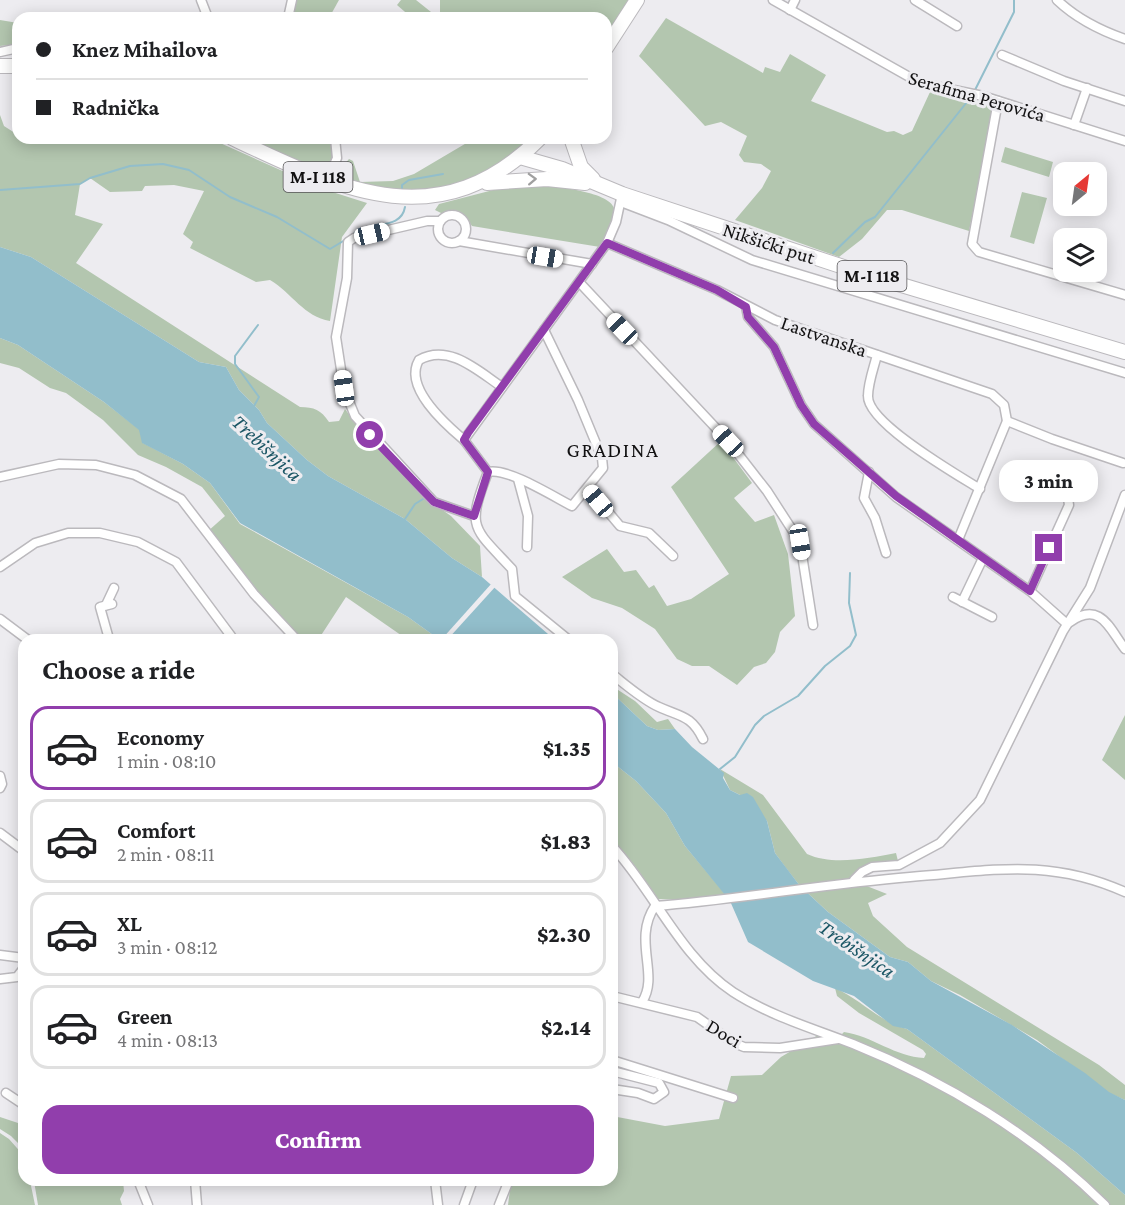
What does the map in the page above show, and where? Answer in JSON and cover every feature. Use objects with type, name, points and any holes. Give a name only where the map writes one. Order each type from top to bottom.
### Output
[{"type":"main road","points":[[612,39],[637,0]]},
{"type":"main road","name":"M-I 118","points":[[245,144],[327,181],[360,190],[409,197],[443,194],[474,185],[505,170],[520,157]]},
{"type":"main road","points":[[520,157],[534,144]]},
{"type":"main road","points":[[573,144],[581,167],[602,186]]},
{"type":"main road","name":"Nikšićki put","points":[[520,157],[562,169],[602,186],[621,198],[1125,352]]},
{"type":"main road","name":"M-I 118","points":[[474,185],[547,179],[602,186]]},
{"type":"street","name":"Serafima Perovića","points":[[773,0],[920,83],[998,101],[1125,141]]},
{"type":"street","points":[[790,10],[795,0]]},
{"type":"street","points":[[915,0],[929,4],[957,26]]},
{"type":"street","points":[[1058,0],[1071,14],[1121,38],[1125,28]]},
{"type":"street","name":"Serafima Perovića","points":[[1002,55],[1125,101]]},
{"type":"street","points":[[1074,125],[1087,88]]},
{"type":"street","points":[[998,101],[972,244],[979,252],[1125,295]]},
{"type":"street","points":[[327,181],[337,159],[336,144]]},
{"type":"street","points":[[464,440],[607,243],[621,198]]},
{"type":"street","name":"Nikšićki put","points":[[621,198],[753,260],[1125,373]]},
{"type":"street","points":[[459,241],[465,230],[460,218],[448,216],[440,221],[427,221],[354,238],[348,242],[347,278],[336,337],[344,388],[355,416],[434,502],[474,516]]},
{"type":"street","points":[[440,221],[438,230],[441,239],[450,243],[459,241],[592,264]]},
{"type":"street","name":"Lastvanska","points":[[607,243],[717,290],[775,320],[992,394],[1004,405],[1007,421]]},
{"type":"street","points":[[579,283],[728,441],[767,491],[800,542],[813,625]]},
{"type":"street","points":[[746,307],[748,317],[774,347],[801,405],[814,424],[896,496],[1030,591],[1067,624]]},
{"type":"street","points":[[488,472],[494,471],[518,479],[572,506],[603,468],[603,458],[544,330]]},
{"type":"street","points":[[488,472],[464,440],[435,413],[413,373],[419,360],[436,354],[452,356],[502,387]]},
{"type":"street","name":"Lastvanska","points":[[877,355],[868,397],[874,413],[889,428],[980,489]]},
{"type":"street","points":[[958,540],[1007,421],[1124,462]]},
{"type":"street","points":[[0,477],[59,464],[96,465],[135,475],[181,499],[254,594],[291,634]]},
{"type":"street","points":[[488,472],[474,516],[483,538],[512,569],[515,597],[561,634]]},
{"type":"street","points":[[869,472],[864,498],[875,518],[886,553]]},
{"type":"street","points":[[518,479],[528,516],[527,547]]},
{"type":"street","points":[[1030,591],[1068,505],[1066,485]]},
{"type":"street","points":[[588,488],[620,526],[649,533],[673,556]]},
{"type":"street","points":[[854,880],[862,872],[872,867],[899,865],[926,852],[946,838],[965,818],[988,787],[1008,740],[1067,624],[1090,588],[1125,495]]},
{"type":"street","points":[[0,567],[35,543],[68,533],[100,533],[129,539],[176,562],[230,634]]},
{"type":"street","points":[[962,602],[983,558]]},
{"type":"street","points":[[105,634],[100,607],[109,605],[114,588]]},
{"type":"street","points":[[953,597],[992,617]]},
{"type":"street","points":[[1067,624],[1087,615],[1099,616],[1113,628],[1125,649]]},
{"type":"street","points":[[0,620],[20,634]]},
{"type":"street","points":[[618,678],[659,707],[676,712],[696,725],[703,739]]},
{"type":"street","points":[[0,776],[2,784],[0,788]]},
{"type":"street","points":[[0,833],[18,846]]},
{"type":"street","points":[[618,853],[642,881],[655,906],[710,974],[731,991],[765,1011],[839,1039],[916,1074],[970,1102],[1042,1150],[1104,1205]]},
{"type":"street","points":[[655,906],[838,884],[854,880],[1029,867],[1084,877],[1125,892]]},
{"type":"street","points":[[642,1002],[649,987],[645,932],[648,918],[655,906]]},
{"type":"street","points":[[0,956],[18,958]]},
{"type":"street","points":[[0,979],[18,976]]},
{"type":"street","name":"Doci","points":[[618,998],[697,1017],[734,1043],[744,1047],[780,1047],[839,1039]]},
{"type":"street","points":[[618,1062],[733,1098]]},
{"type":"street","points":[[618,1073],[659,1083],[664,1092],[654,1099],[638,1093],[618,1090]]},
{"type":"street","points":[[6,1093],[18,1101]]},
{"type":"street","points":[[140,1186],[148,1205]]},
{"type":"street","points":[[195,1186],[197,1205]]},
{"type":"street","points":[[436,1186],[438,1205]]},
{"type":"street","points":[[464,1205],[471,1186]]},
{"type":"street","points":[[499,1205],[506,1186]]},
{"type":"green space","points":[[295,0],[339,0],[332,12],[292,12]]},
{"type":"green space","points":[[401,0],[416,0],[431,12],[405,12],[397,5]]},
{"type":"green space","points":[[440,0],[629,0],[612,27],[612,12],[440,12]]},
{"type":"green space","points":[[666,18],[763,73],[765,67],[780,72],[790,54],[826,75],[811,101],[887,132],[894,131],[903,135],[912,131],[930,92],[985,103],[992,112],[992,119],[969,231],[902,210],[887,210],[862,239],[839,257],[735,220],[762,188],[771,171],[761,164],[744,162],[739,155],[747,136],[721,122],[705,126],[639,56]]},
{"type":"green space","points":[[0,20],[12,22],[12,45],[0,46]]},
{"type":"green space","points":[[0,115],[4,126],[12,131],[12,144],[222,144],[323,189],[367,203],[342,237],[330,321],[305,310],[270,280],[256,282],[190,248],[193,242],[183,234],[204,191],[174,185],[145,186],[142,191],[110,192],[90,178],[80,184],[75,215],[103,224],[76,263],[300,407],[317,410],[329,422],[339,421],[345,409],[360,429],[431,502],[451,516],[480,546],[482,577],[452,558],[405,519],[328,476],[307,460],[267,423],[259,410],[239,390],[226,367],[199,362],[31,257],[0,247]]},
{"type":"green space","points":[[256,144],[334,144],[334,158],[324,168],[315,170]]},
{"type":"green space","points":[[465,144],[523,144],[495,171],[425,194],[352,183],[346,178],[343,166],[349,159],[353,161],[360,182],[393,181],[414,174]]},
{"type":"green space","points":[[1005,147],[1053,162],[1049,177],[1001,162]]},
{"type":"green space","points":[[535,185],[579,190],[610,202],[614,208],[614,218],[600,247],[472,226],[464,215],[445,215],[435,210],[439,204],[497,189]]},
{"type":"green space","points":[[1022,192],[1047,198],[1034,244],[1010,237]]},
{"type":"green space","points":[[0,338],[18,345],[104,402],[140,430],[143,443],[183,464],[210,483],[240,524],[408,617],[432,634],[399,634],[346,597],[322,634],[293,634],[207,532],[225,516],[202,487],[138,455],[103,420],[66,393],[50,388],[19,368],[0,363]]},
{"type":"green space","points":[[721,441],[752,483],[734,498],[755,522],[774,515],[788,554],[795,616],[780,632],[775,652],[766,663],[754,667],[737,685],[709,666],[692,666],[677,659],[655,629],[622,608],[592,598],[562,577],[607,549],[624,572],[636,570],[649,588],[654,585],[667,606],[691,599],[729,574],[671,487]]},
{"type":"green space","points":[[618,690],[635,701],[657,722],[668,719],[675,729],[658,730],[647,726],[618,699]]},
{"type":"green space","points":[[1125,715],[1125,780],[1102,760]]},
{"type":"green space","points":[[618,767],[636,781],[666,813],[685,846],[726,895],[683,900],[658,899],[635,866],[618,848]]},
{"type":"green space","points":[[720,769],[763,795],[807,854],[817,858],[839,860],[863,859],[896,853],[899,865],[872,867],[854,881],[887,894],[868,903],[873,916],[907,947],[1099,1065],[1125,1085],[1125,1100],[1109,1093],[1037,1040],[960,995],[931,981],[908,962],[890,957],[828,912],[800,886],[786,868],[775,853],[767,821],[740,795],[730,790]]},
{"type":"green space","points":[[835,988],[879,1016],[907,1029],[1077,1153],[1125,1195],[1125,1205],[1110,1205],[1087,1184],[996,1116],[839,1037],[844,1032],[914,1057],[924,1058],[926,1054],[923,1050],[859,1013],[837,996]]},
{"type":"green space","points":[[818,1035],[876,1058],[960,1100],[1013,1133],[1062,1170],[1101,1205],[508,1205],[510,1186],[618,1186],[618,1117],[665,1126],[719,1119],[731,1076],[762,1075],[781,1057]]},
{"type":"green space","points":[[0,1117],[18,1123],[18,1143],[11,1136],[0,1129]]},
{"type":"green space","points":[[0,1133],[18,1149],[18,1186],[31,1186],[35,1205],[0,1205]]},
{"type":"green space","points":[[35,1186],[124,1186],[120,1199],[122,1205],[38,1205]]},
{"type":"water","name":"Trebišnjica","points":[[0,247],[31,257],[199,362],[226,367],[239,390],[259,410],[267,423],[307,460],[328,476],[405,519],[452,558],[482,577],[548,634],[432,634],[408,617],[240,523],[210,483],[183,464],[142,443],[139,430],[104,402],[18,345],[0,338]]},
{"type":"water","name":"Trebišnjica","points":[[618,699],[647,726],[658,730],[675,729],[692,747],[724,773],[723,778],[730,790],[740,795],[747,793],[753,797],[767,821],[775,853],[800,886],[828,912],[890,957],[908,962],[931,981],[1012,1025],[1085,1073],[1109,1092],[1125,1100],[1125,1195],[1077,1153],[907,1029],[893,1026],[854,996],[813,981],[748,942],[730,901],[685,846],[666,813],[636,781],[618,767]]},
{"type":"pier","points":[[492,583],[496,586],[452,634],[446,634]]},
{"type":"waterway","points":[[974,92],[1014,12],[1014,0]]},
{"type":"waterway","points":[[833,253],[865,222],[875,217],[971,97]]},
{"type":"waterway","points":[[0,190],[80,184],[90,178],[130,166],[163,164],[189,170],[230,197],[277,217],[330,249],[345,240]]},
{"type":"waterway","points":[[402,189],[402,185],[409,180],[443,174]]},
{"type":"waterway","points":[[352,235],[359,230],[397,219],[405,207]]},
{"type":"waterway","name":"Trebišnjica","points":[[254,406],[259,397],[235,364],[235,356],[258,325]]},
{"type":"waterway","points":[[405,519],[415,504],[423,499]]},
{"type":"waterway","points":[[720,769],[735,757],[755,725],[764,716],[798,696],[825,666],[850,646],[856,635],[849,603],[850,573]]},
{"type":"district","name":"GRADINA","points":[[613,450]]},
{"type":"route","points":[[370,435],[434,502],[474,516],[488,472],[481,459],[464,440],[607,243],[717,290],[746,307],[748,317],[774,347],[791,386],[814,424],[896,496],[1030,591],[1049,548]]}]
